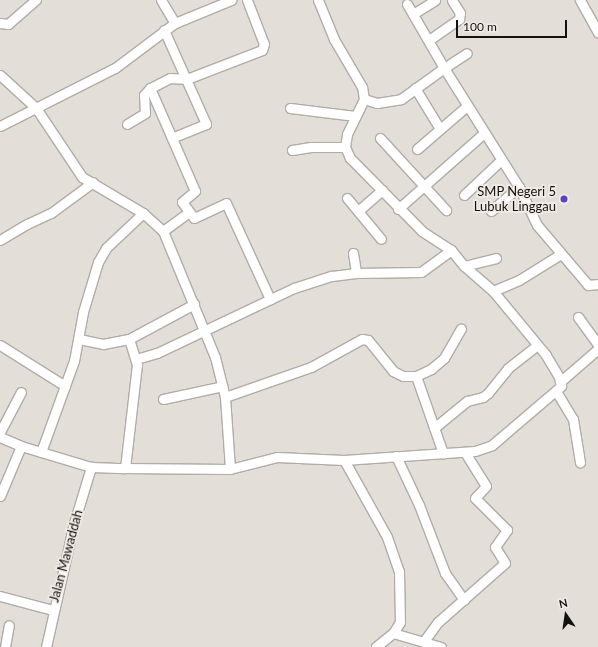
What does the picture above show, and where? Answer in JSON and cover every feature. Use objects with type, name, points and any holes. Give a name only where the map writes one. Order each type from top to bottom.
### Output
[{"type":"street","points":[[4,24],[36,0]]},
{"type":"street","points":[[161,0],[175,23]]},
{"type":"street","points":[[0,126],[115,68],[175,23],[229,0]]},
{"type":"street","points":[[127,124],[145,113],[144,95],[150,88],[170,78],[187,79],[262,50],[264,44],[246,0]]},
{"type":"street","points":[[318,0],[334,39],[362,88],[364,99],[347,134],[345,147],[350,158],[382,190],[398,209],[422,231],[451,250],[464,266],[493,291],[538,345],[561,381]]},
{"type":"street","points":[[413,14],[435,0]]},
{"type":"street","points":[[429,40],[459,19],[460,13],[452,0]]},
{"type":"street","points":[[580,0],[598,32]]},
{"type":"street","points":[[407,4],[467,106],[519,187],[532,218],[560,254],[565,255],[588,285],[598,284]]},
{"type":"street","points":[[164,30],[187,79],[206,125],[172,138]]},
{"type":"street","points":[[364,99],[377,103],[391,102],[401,99],[467,53]]},
{"type":"street","points":[[0,75],[36,108],[77,172],[143,213],[163,231],[205,328],[225,396],[230,468]]},
{"type":"street","points":[[150,88],[196,192],[182,201],[194,218],[226,204],[270,299]]},
{"type":"street","points":[[415,88],[440,129]]},
{"type":"street","points":[[417,149],[467,106]]},
{"type":"street","points":[[290,108],[356,116]]},
{"type":"street","points":[[398,209],[484,133]]},
{"type":"street","points":[[380,138],[446,210]]},
{"type":"street","points":[[292,150],[311,147],[345,147]]},
{"type":"street","points":[[464,195],[501,160]]},
{"type":"street","points":[[0,240],[27,224],[51,213],[93,182]]},
{"type":"street","points":[[492,211],[519,187]]},
{"type":"street","points":[[358,211],[382,190]]},
{"type":"street","points":[[347,198],[381,239]]},
{"type":"street","points":[[163,231],[189,212]]},
{"type":"street","points":[[41,452],[65,386],[79,339],[83,312],[100,256],[143,213]]},
{"type":"street","points":[[136,359],[163,351],[205,328],[270,299],[324,279],[356,273],[421,272],[451,250]]},
{"type":"street","points":[[353,252],[356,273]]},
{"type":"street","points":[[493,291],[519,280],[560,254]]},
{"type":"street","points":[[464,266],[496,258]]},
{"type":"street","points":[[79,339],[103,344],[129,339],[194,304]]},
{"type":"street","points":[[578,317],[598,345]]},
{"type":"street","points":[[225,396],[311,367],[362,339],[368,340],[398,374],[416,376],[431,369],[444,358],[460,328]]},
{"type":"street","points":[[125,468],[137,365],[129,339]]},
{"type":"street","points":[[0,344],[65,386]]},
{"type":"street","points":[[434,428],[467,401],[483,397],[508,368],[538,345]]},
{"type":"street","points":[[0,437],[20,446],[91,467],[125,468],[230,468],[277,457],[344,460],[481,450],[492,445],[556,391],[561,381],[598,348]]},
{"type":"street","points":[[416,376],[444,453]]},
{"type":"street","points":[[163,399],[222,386]]},
{"type":"street","points":[[556,391],[573,419],[580,462]]},
{"type":"street","points":[[0,432],[21,392]]},
{"type":"street","points":[[0,496],[20,446]]},
{"type":"street","points":[[424,641],[438,622],[504,566],[504,560],[495,547],[507,531],[475,498],[486,486],[465,452]]},
{"type":"street","points":[[396,456],[419,505],[445,573],[464,600]]},
{"type":"street","points":[[344,460],[387,537],[399,571],[400,622],[393,633],[376,647]]},
{"type":"street","name":"Jalan Mawaddah","points":[[46,647],[52,610],[91,467]]},
{"type":"street","points":[[0,596],[52,610]]},
{"type":"street","points":[[5,647],[9,625]]},
{"type":"street","points":[[393,633],[441,647]]},
{"type":"place","name":"SMP Negeri 5 Lubuk Linggau","points":[[564,199]]}]
